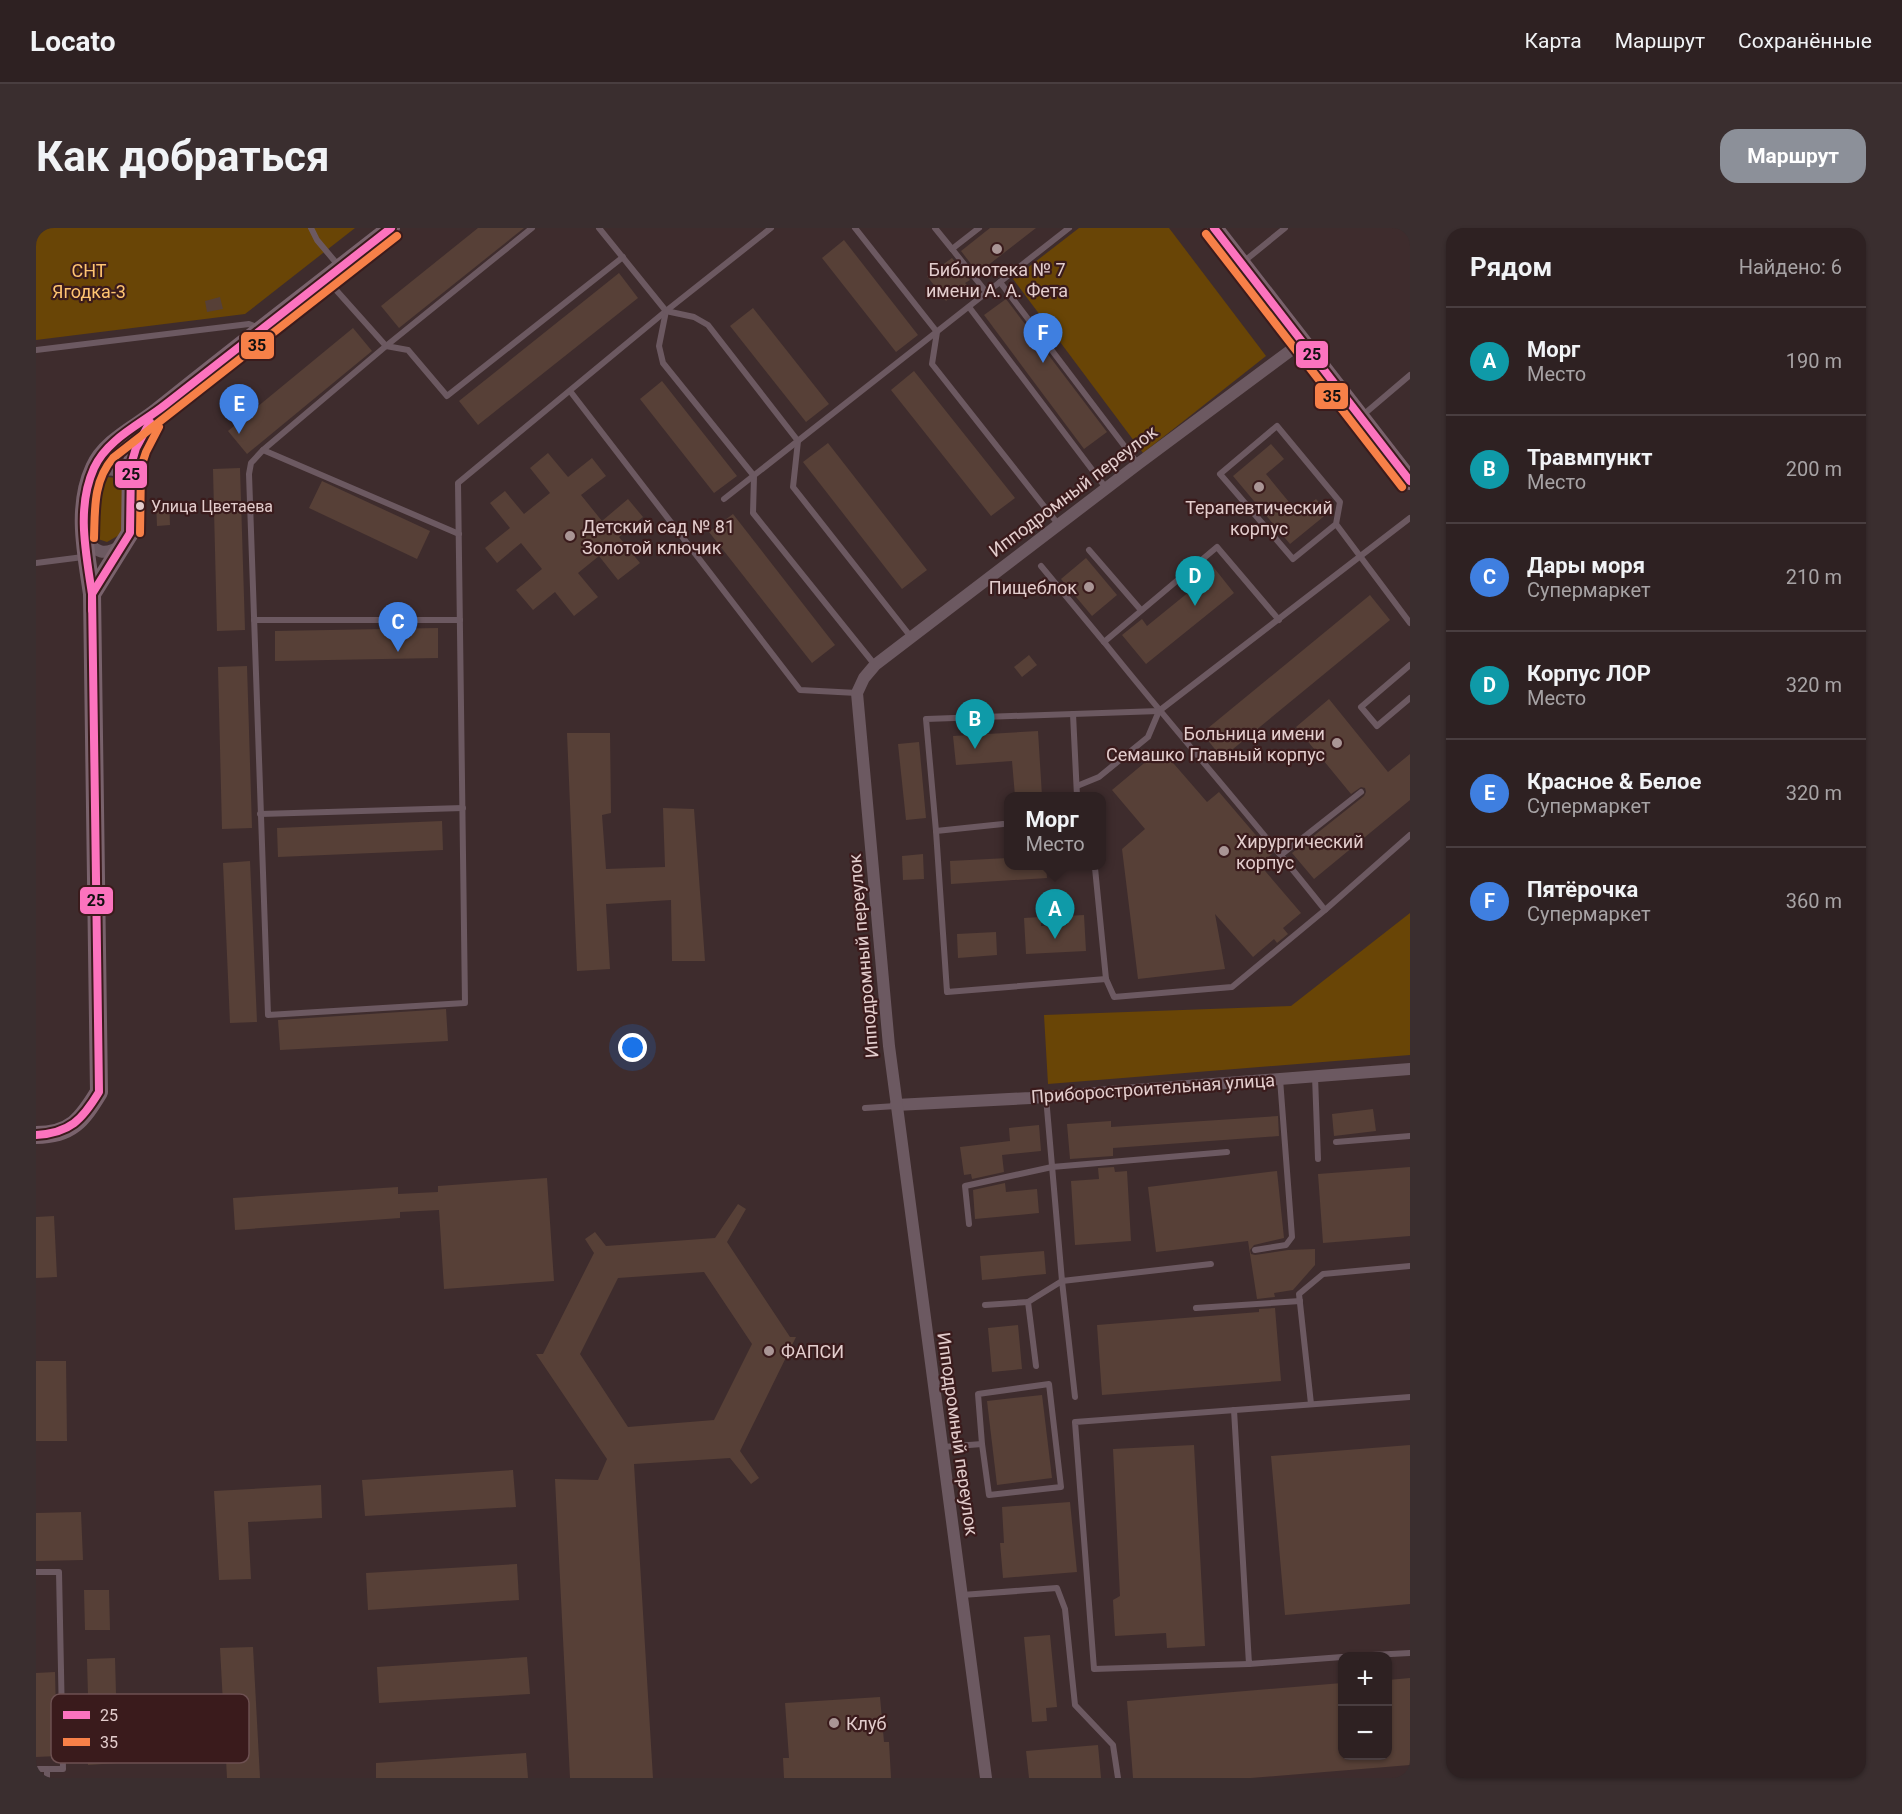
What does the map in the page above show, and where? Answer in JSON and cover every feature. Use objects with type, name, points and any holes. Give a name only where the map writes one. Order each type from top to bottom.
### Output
[{"type":"main road","points":[[36,1136],[50,1135],[75,1126],[87,1113],[99,1092],[92,594],[84,538],[86,493],[90,478],[99,459],[108,448],[391,228]]},
{"type":"main road","points":[[1214,228],[1410,481]]},
{"type":"main road","points":[[92,594],[130,533],[131,465],[136,448],[154,414]]},
{"type":"street","name":"Ипподромный переулок","points":[[986,1778],[896,1106],[857,693],[864,678],[875,665],[1106,488],[1302,342]]},
{"type":"street","points":[[90,478],[99,471],[110,469],[122,474],[130,487]]},
{"type":"street","points":[[84,538],[90,546],[103,552],[112,552],[124,545]]},
{"type":"street","name":"Приборостроительная улица","points":[[896,1106],[1410,1069]]},
{"type":"lane","points":[[311,228],[333,273],[386,346],[408,350],[447,396],[623,257]]},
{"type":"lane","points":[[532,228],[386,346],[263,450],[251,463],[249,474],[268,1015],[465,1003],[458,483],[666,311],[771,228]]},
{"type":"lane","points":[[599,228],[666,311],[694,317],[708,325],[798,441],[794,487],[911,638]]},
{"type":"lane","points":[[855,228],[937,332],[932,364],[1059,524]]},
{"type":"lane","points":[[935,228],[987,293]]},
{"type":"lane","points":[[952,249],[979,228]]},
{"type":"lane","points":[[724,499],[1069,228]]},
{"type":"lane","points":[[1241,263],[1285,228]]},
{"type":"lane","points":[[1000,282],[1138,464]]},
{"type":"lane","points":[[969,307],[1106,488]]},
{"type":"lane","points":[[666,311],[659,346],[663,363],[754,476],[753,513],[875,665]]},
{"type":"lane","points":[[36,350],[249,324],[261,330]]},
{"type":"lane","points":[[1360,418],[1410,375]]},
{"type":"lane","points":[[570,391],[800,690],[857,693]]},
{"type":"lane","points":[[1336,524],[1293,559],[1220,474],[1277,426],[1340,502],[1336,524],[1410,623]]},
{"type":"lane","points":[[263,450],[459,534]]},
{"type":"lane","points":[[1077,786],[1099,777],[1148,737],[1159,711],[1410,518]]},
{"type":"lane","points":[[1104,642],[1140,609],[1217,547],[1279,620]]},
{"type":"lane","points":[[1089,550],[1140,609]]},
{"type":"lane","points":[[36,563],[87,556]]},
{"type":"lane","points":[[1041,566],[1325,910]]},
{"type":"lane","points":[[254,620],[460,620]]},
{"type":"lane","points":[[1410,665],[1361,707],[1377,726],[1410,698]]},
{"type":"lane","points":[[1106,979],[947,992],[926,719],[1159,711]]},
{"type":"lane","points":[[1073,714],[1077,792]]},
{"type":"lane","points":[[1281,855],[1361,792]]},
{"type":"lane","points":[[260,814],[463,808]]},
{"type":"lane","points":[[936,831],[1003,824]]},
{"type":"lane","points":[[1095,870],[1106,979],[1114,997],[1232,987],[1325,910],[1410,835]]},
{"type":"lane","points":[[1315,1076],[1318,1160]]},
{"type":"lane","points":[[1255,1250],[1286,1245],[1293,1237],[1280,1078]]},
{"type":"lane","points":[[1046,1096],[1062,1281],[1075,1397]]},
{"type":"lane","points":[[865,1108],[896,1106]]},
{"type":"lane","points":[[1336,1142],[1410,1136]]},
{"type":"lane","points":[[969,1224],[965,1186],[1052,1167],[1227,1152]]},
{"type":"lane","points":[[985,1305],[1028,1302],[1062,1281],[1211,1264]]},
{"type":"lane","points":[[1311,1404],[1299,1294],[1323,1274],[1410,1266]]},
{"type":"lane","points":[[1196,1308],[1300,1301]]},
{"type":"lane","points":[[1028,1302],[1036,1366]]},
{"type":"lane","points":[[1049,1384],[1061,1487],[989,1495],[982,1444],[978,1394],[1049,1384]]},
{"type":"lane","points":[[1338,1657],[1249,1664],[1094,1669],[1075,1422],[1410,1397]]},
{"type":"lane","points":[[1234,1410],[1249,1664]]},
{"type":"lane","points":[[942,1448],[982,1444]]},
{"type":"lane","points":[[36,1572],[59,1572],[61,1694]]},
{"type":"lane","points":[[962,1595],[1057,1588],[1065,1609],[1076,1705],[1113,1745],[1118,1778]]},
{"type":"lane","points":[[1392,1654],[1410,1653]]},
{"type":"lane","points":[[36,1769],[63,1769],[63,1763]]},
{"type":"lane","points":[[47,1769],[47,1778]]},
{"type":"green space","name":"СНТ Ягодка-3","points":[[36,228],[355,228],[245,314],[36,340]]},
{"type":"green space","points":[[1079,228],[1169,228],[1266,356],[1143,453],[1013,279]]},
{"type":"green space","points":[[116,478],[124,487],[121,534],[107,542],[98,539],[91,518],[94,492],[100,479]]},
{"type":"green space","points":[[1410,913],[1410,1055],[1048,1084],[1044,1015],[1291,1006]]},
{"type":"building","points":[[478,228],[524,228],[399,328],[381,306]]},
{"type":"building","points":[[990,228],[1036,228],[978,273],[961,251]]},
{"type":"building","points":[[844,240],[918,335],[896,352],[822,258]]},
{"type":"building","points":[[952,258],[970,280],[946,301],[927,276]]},
{"type":"building","points":[[619,273],[638,298],[478,425],[459,401]]},
{"type":"building","points":[[220,297],[223,309],[207,312],[205,301]]},
{"type":"building","points":[[1006,299],[1107,432],[1084,449],[984,315]]},
{"type":"building","points":[[753,308],[829,404],[806,422],[730,326]]},
{"type":"building","points":[[353,328],[372,351],[247,454],[228,431]]},
{"type":"building","points":[[914,371],[1015,498],[991,516],[891,390]]},
{"type":"building","points":[[662,381],[737,476],[714,493],[640,399]]},
{"type":"building","points":[[828,443],[927,570],[902,589],[803,462]]},
{"type":"building","name":"Терапевтический корпус","points":[[1271,444],[1284,459],[1266,474],[1298,513],[1316,499],[1328,513],[1290,544],[1233,476]]},
{"type":"building","points":[[548,453],[568,477],[592,458],[606,476],[581,495],[602,521],[628,499],[643,517],[619,537],[640,563],[618,580],[599,556],[578,573],[598,597],[574,616],[555,592],[533,610],[516,590],[542,569],[521,543],[497,563],[485,548],[510,528],[490,503],[505,491],[524,514],[550,493],[530,468]]},
{"type":"building","points":[[240,468],[245,630],[217,631],[213,469]]},
{"type":"building","points":[[322,481],[430,531],[417,559],[309,508]]},
{"type":"building","points":[[169,501],[170,525],[157,526],[156,502]]},
{"type":"building","points":[[733,514],[835,645],[812,663],[709,532]]},
{"type":"building","name":"Пищеблок","points":[[1086,558],[1117,595],[1092,616],[1061,579]]},
{"type":"building","points":[[1211,564],[1234,593],[1146,664],[1122,635],[1142,619],[1147,626],[1195,587],[1190,581]]},
{"type":"building","points":[[1370,595],[1390,620],[1222,758],[1202,733]]},
{"type":"building","points":[[438,628],[438,658],[275,661],[275,631]]},
{"type":"building","points":[[1029,655],[1037,665],[1022,677],[1014,667]]},
{"type":"building","points":[[247,666],[252,828],[222,829],[218,667]]},
{"type":"building","points":[[1329,699],[1388,772],[1410,754],[1410,800],[1314,879],[1292,853],[1364,796],[1366,792],[1365,788],[1361,787],[1351,794],[1296,727]]},
{"type":"building","points":[[1038,731],[1042,792],[1015,792],[1012,761],[956,765],[953,736]]},
{"type":"building","points":[[567,733],[610,733],[611,813],[602,815],[606,869],[665,867],[663,808],[694,809],[705,961],[672,961],[671,900],[606,904],[610,969],[577,971]]},
{"type":"building","points":[[919,742],[926,818],[906,820],[898,744]]},
{"type":"building","points":[[1161,749],[1207,802],[1219,792],[1272,854],[1260,865],[1301,913],[1283,928],[1288,934],[1277,943],[1274,939],[1253,957],[1215,914],[1225,969],[1138,979],[1122,849],[1145,829],[1112,790]]},
{"type":"building","points":[[442,821],[443,850],[278,857],[277,828]]},
{"type":"building","points":[[923,854],[924,879],[903,880],[902,856]]},
{"type":"building","points":[[1004,858],[1004,870],[1046,870],[1047,878],[951,884],[950,861]]},
{"type":"building","points":[[250,861],[257,1022],[230,1023],[223,863]]},
{"type":"building","points":[[1084,915],[1086,951],[1026,954],[1024,918],[1041,917],[1041,926],[1067,925],[1066,916]]},
{"type":"building","points":[[996,932],[997,955],[958,958],[957,934]]},
{"type":"building","points":[[446,1009],[448,1041],[280,1050],[278,1020]]},
{"type":"building","points":[[1373,1109],[1376,1131],[1334,1136],[1332,1114]]},
{"type":"building","points":[[1278,1116],[1279,1136],[1113,1148],[1113,1156],[1070,1159],[1067,1124],[1111,1121],[1111,1127]]},
{"type":"building","points":[[1039,1125],[1041,1151],[1002,1155],[1004,1172],[972,1179],[971,1174],[964,1175],[960,1147],[1010,1141],[1009,1128]]},
{"type":"building","points":[[1114,1167],[1115,1172],[1127,1171],[1131,1241],[1075,1245],[1071,1181],[1099,1179],[1098,1168]]},
{"type":"building","points":[[1410,1167],[1410,1236],[1323,1243],[1318,1174]]},
{"type":"building","points":[[1277,1171],[1284,1238],[1254,1245],[1250,1250],[1251,1254],[1255,1255],[1315,1249],[1315,1265],[1293,1290],[1274,1293],[1275,1297],[1257,1299],[1248,1241],[1156,1252],[1148,1187]]},
{"type":"building","points":[[547,1178],[554,1281],[444,1289],[439,1210],[400,1212],[400,1218],[235,1230],[233,1198],[398,1187],[398,1194],[438,1192],[438,1186]]},
{"type":"building","points":[[1005,1183],[1006,1192],[1037,1189],[1039,1213],[975,1219],[973,1190]]},
{"type":"building","points":[[738,1204],[746,1209],[727,1242],[790,1337],[796,1337],[740,1451],[759,1478],[751,1484],[730,1458],[634,1464],[653,1778],[570,1778],[555,1479],[598,1480],[607,1459],[536,1354],[543,1354],[594,1253],[585,1239],[595,1232],[606,1246],[715,1238]],"holes":[[[704,1272],[752,1344],[714,1420],[628,1427],[580,1354],[618,1278]]]},
{"type":"building","points":[[54,1216],[57,1277],[36,1278],[36,1217]]},
{"type":"building","points":[[1044,1251],[1046,1274],[982,1280],[980,1256]]},
{"type":"building","points":[[1275,1308],[1281,1381],[1102,1395],[1097,1325],[1259,1312],[1259,1309]]},
{"type":"building","points":[[1018,1325],[1022,1369],[992,1372],[988,1328]]},
{"type":"building","points":[[36,1361],[66,1361],[67,1441],[36,1441]]},
{"type":"building","points":[[1042,1395],[1052,1478],[997,1485],[987,1401]]},
{"type":"building","points":[[1194,1445],[1205,1646],[1167,1648],[1166,1633],[1115,1636],[1113,1600],[1120,1596],[1113,1449]]},
{"type":"building","points":[[1410,1445],[1410,1604],[1285,1615],[1271,1456]]},
{"type":"building","points":[[513,1470],[516,1507],[365,1516],[362,1480]]},
{"type":"building","points":[[321,1485],[322,1518],[248,1522],[251,1579],[219,1580],[214,1491]]},
{"type":"building","points":[[1070,1502],[1077,1572],[1003,1578],[1000,1543],[1004,1543],[1002,1507]]},
{"type":"building","points":[[81,1512],[83,1560],[36,1561],[36,1513]]},
{"type":"building","points":[[517,1564],[519,1600],[368,1610],[366,1573]]},
{"type":"building","points":[[84,1590],[109,1590],[110,1630],[85,1630]]},
{"type":"building","points":[[1050,1635],[1057,1707],[1046,1708],[1047,1721],[1032,1722],[1024,1637]]},
{"type":"building","points":[[253,1647],[260,1778],[227,1778],[226,1763],[249,1763],[249,1694],[222,1694],[220,1648]]},
{"type":"building","points":[[527,1657],[530,1694],[379,1703],[377,1667]]},
{"type":"building","points":[[115,1658],[116,1694],[88,1694],[87,1659]]},
{"type":"building","points":[[55,1672],[56,1694],[51,1694],[51,1756],[36,1757],[36,1673]]},
{"type":"building","points":[[1410,1678],[1410,1765],[1251,1778],[1133,1778],[1127,1701],[1338,1683],[1338,1760],[1392,1760],[1392,1680]]},
{"type":"building","name":"Клуб","points":[[880,1697],[884,1742],[889,1742],[891,1778],[784,1778],[783,1758],[789,1758],[785,1703]]},
{"type":"building","points":[[1098,1745],[1101,1778],[1029,1778],[1026,1751]]},
{"type":"building","points":[[526,1753],[528,1778],[376,1778],[376,1763]]},
{"type":"building","points":[[88,1763],[118,1763],[88,1765]]},
{"type":"transit line","name":"25","points":[[36,1135],[58,1131],[74,1123],[87,1110],[99,1092],[92,594],[84,531],[88,483],[100,458],[116,440],[165,405],[391,228]]},
{"type":"transit line","name":"25","points":[[1214,228],[1410,481]]},
{"type":"transit line","name":"35","points":[[1206,234],[1402,487]]},
{"type":"transit line","name":"35","points":[[94,538],[98,486],[106,467],[113,458],[397,236]]},
{"type":"transit line","name":"25","points":[[92,610],[92,594],[130,533],[131,465],[136,448],[150,422]]},
{"type":"transit line","name":"35","points":[[140,533],[141,467],[159,427]]},
{"type":"place","name":"Библиотека № 7 имени А. А. Фета","points":[[997,249]]},
{"type":"place","name":"Пятёрочка","points":[[1043,363]]},
{"type":"place","name":"Красное & Белое","points":[[239,434]]},
{"type":"place","name":"Терапевтический корпус","points":[[1259,487]]},
{"type":"place","name":"Улица Цветаева","points":[[140,506]]},
{"type":"place","name":"Детский сад № 81 Золотой ключик","points":[[570,536]]},
{"type":"place","name":"Пищеблок","points":[[1089,587]]},
{"type":"place","name":"Корпус ЛОР","points":[[1195,606]]},
{"type":"place","name":"Дары моря","points":[[398,652]]},
{"type":"place","name":"Больница имени Семашко Главный корпус","points":[[1337,743]]},
{"type":"place","name":"Травмпункт","points":[[975,749]]},
{"type":"place","name":"Хирургический корпус","points":[[1224,851]]},
{"type":"place","name":"Морг","points":[[1055,939]]},
{"type":"place","name":"ФАПСИ","points":[[769,1351]]},
{"type":"place","name":"Клуб","points":[[834,1723]]}]
